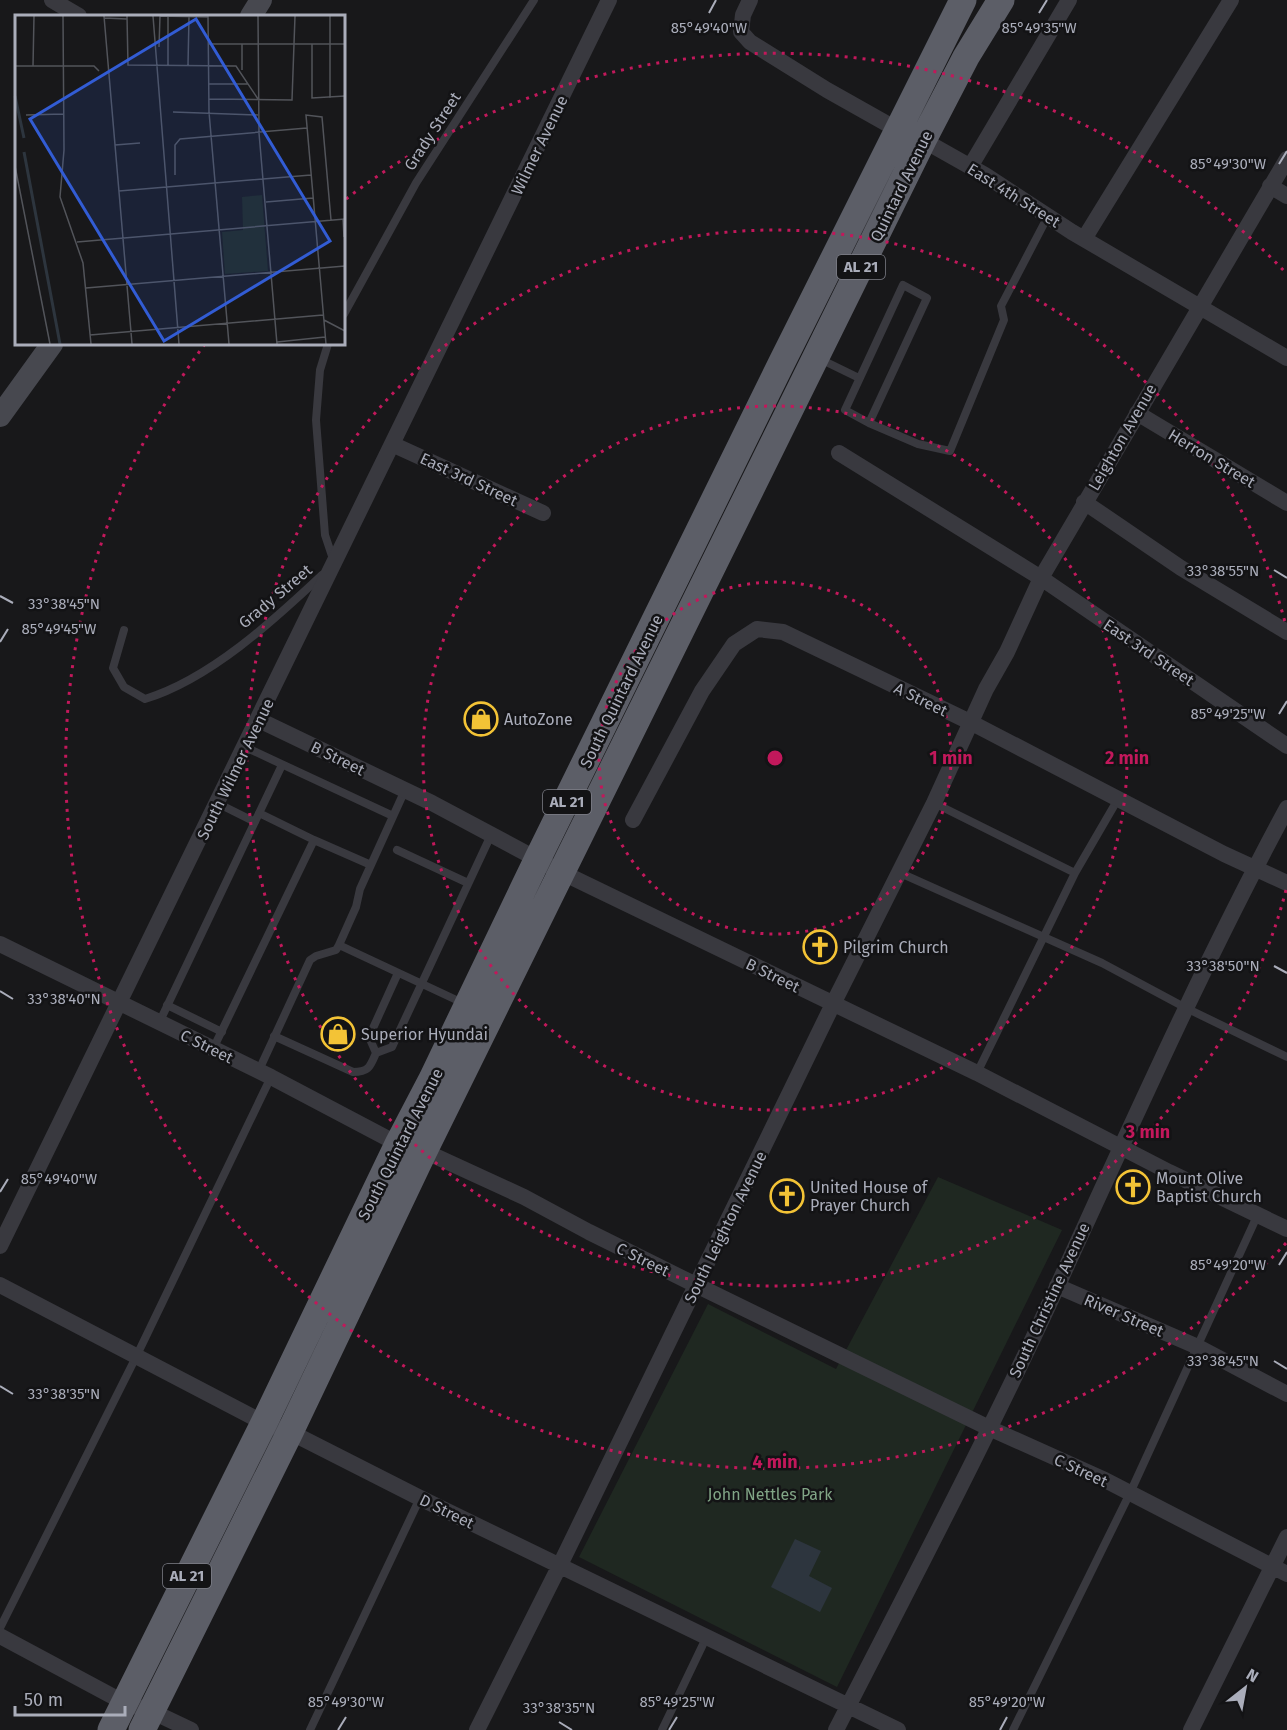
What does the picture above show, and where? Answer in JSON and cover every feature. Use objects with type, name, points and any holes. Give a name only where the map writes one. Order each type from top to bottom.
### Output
[{"type":"highway","name":"Quintard Avenue","points":[[703,525],[963,0]]},
{"type":"highway","name":"Quintard Avenue","points":[[728,537],[923,140],[966,57],[1001,0]]},
{"type":"highway","name":"South Quintard Avenue","points":[[111,1730],[264,1423],[398,1144],[703,525]]},
{"type":"highway","name":"South Quintard Avenue","points":[[146,1720],[290,1432],[424,1151],[728,537]]},
{"type":"main road","points":[[252,15],[261,0]]},
{"type":"main road","points":[[0,416],[51,345]]},
{"type":"street","points":[[51,0],[77,15]]},
{"type":"street","name":"Wilmer Avenue","points":[[468,291],[609,0]]},
{"type":"street","name":"East 4th Street","points":[[750,0],[743,15],[741,32],[750,42],[827,90],[970,167],[1084,239],[1287,358]]},
{"type":"street","points":[[970,167],[1069,0]]},
{"type":"street","points":[[1084,239],[1231,0]]},
{"type":"street","name":"Leighton Avenue","points":[[972,723],[986,689],[1007,652],[1041,578],[1287,159]]},
{"type":"street","points":[[1270,186],[1287,196]]},
{"type":"street","name":"South Wilmer Avenue","points":[[0,1246],[468,291]]},
{"type":"street","name":"Herron Street","points":[[1137,413],[1287,503]]},
{"type":"street","name":"East 3rd Street","points":[[394,445],[543,513]]},
{"type":"street","name":"East 3rd Street","points":[[839,453],[1041,578],[1287,746]]},
{"type":"street","points":[[1084,502],[1181,568],[1287,632]]},
{"type":"street","name":"A Street","points":[[633,820],[702,691],[734,644],[758,629],[783,632],[972,723],[1224,854],[1287,883]]},
{"type":"street","name":"B Street","points":[[259,720],[405,790],[563,873],[977,1073],[1121,1148],[1287,1229]]},
{"type":"street","name":"South Leighton Avenue","points":[[477,1730],[972,723]]},
{"type":"street","name":"South Christine Avenue","points":[[837,1730],[989,1428],[1186,1008],[1287,808]]},
{"type":"street","name":"C Street","points":[[0,944],[265,1074],[398,1144],[424,1151],[524,1197],[696,1286],[989,1428],[1130,1493],[1280,1570]]},
{"type":"street","name":"D Street","points":[[0,1285],[264,1423],[290,1432],[420,1498],[898,1730]]},
{"type":"street","name":"River Street","points":[[1057,1286],[1198,1347],[1287,1394]]},
{"type":"street","points":[[1191,1730],[1280,1570],[1287,1538]]},
{"type":"street","points":[[0,1635],[125,1703],[146,1720],[190,1730]]},
{"type":"lane","name":"Grady Street","points":[[345,312],[416,183],[534,0]]},
{"type":"lane","points":[[870,423],[927,298],[903,285],[845,410],[870,423],[918,444],[950,451],[1004,320],[1001,306],[1048,216]]},
{"type":"lane","name":"Grady Street","points":[[124,630],[113,668],[124,687],[145,699],[160,694],[208,669],[281,613],[335,564],[325,535],[316,420],[320,370],[328,345]]},
{"type":"lane","points":[[817,357],[859,378]]},
{"type":"lane","points":[[245,747],[393,816]]},
{"type":"lane","points":[[159,1023],[282,765]]},
{"type":"lane","points":[[0,1628],[137,1355],[265,1074],[274,1036],[310,960],[316,956],[336,951],[356,907],[360,889],[405,790]]},
{"type":"lane","points":[[977,1073],[1075,873],[1118,798]]},
{"type":"lane","points":[[934,803],[1075,873]]},
{"type":"lane","points":[[218,804],[255,822]]},
{"type":"lane","points":[[259,813],[371,865]]},
{"type":"lane","points":[[274,1036],[353,1072],[363,1072],[370,1066],[376,1053],[392,1047],[491,835]]},
{"type":"lane","points":[[213,1049],[314,840]]},
{"type":"lane","points":[[397,850],[468,883]]},
{"type":"lane","points":[[898,872],[1102,963],[1186,1008],[1287,1057]]},
{"type":"lane","points":[[339,945],[468,1005]]},
{"type":"lane","points":[[376,1053],[369,1037],[398,972]]},
{"type":"lane","points":[[167,1005],[222,1032]]},
{"type":"lane","points":[[1013,1730],[1130,1493],[1258,1214]]},
{"type":"lane","points":[[310,1730],[420,1498]]},
{"type":"lane","points":[[662,1730],[707,1636]]},
{"type":"green space","name":"John Nettles Park","points":[[938,1177],[1062,1230],[837,1687],[579,1557],[708,1304],[836,1369]]},
{"type":"shaded area","points":[[795,1539],[821,1551],[809,1576],[832,1588],[820,1612],[771,1587]]},
{"type":"place","name":"AutoZone","points":[[481,719]]},
{"type":"place","name":"Pilgrim Church","points":[[820,947]]},
{"type":"place","name":"Superior Hyundai","points":[[338,1034]]},
{"type":"place","name":"Mount Olive Baptist Church","points":[[1133,1187]]},
{"type":"place","name":"United House of Prayer Church","points":[[787,1196]]}]
